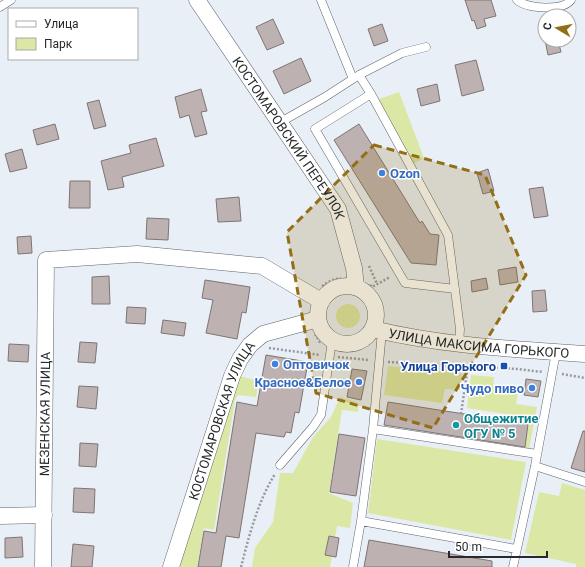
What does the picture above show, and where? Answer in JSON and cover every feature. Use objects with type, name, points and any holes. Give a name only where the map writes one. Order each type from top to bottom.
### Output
[{"type":"street","name":"КОСТОМАРОВСКИЙ ПЕРЕУЛОК","points":[[196,0],[338,209],[354,268],[355,282]]},
{"type":"street","name":"МЕЗЕНСКАЯ УЛИЦА","points":[[43,567],[46,260],[137,254],[262,266],[318,298]]},
{"type":"street","points":[[355,282],[370,296],[374,304],[377,312],[376,321],[378,330],[358,343],[348,345],[338,344],[323,333],[314,320],[318,309],[318,298],[336,288],[355,282]]},
{"type":"street","name":"КОСТОМАРОВСКАЯ УЛИЦА","points":[[171,567],[232,376],[240,359],[250,345],[263,334],[314,320]]},
{"type":"street","name":"УЛИЦА МАКСИМА ГОРЬКОГО","points":[[378,330],[408,338],[459,345],[585,354]]},
{"type":"street","points":[[0,516],[44,515]]},
{"type":"lane","points":[[0,7],[12,0]]},
{"type":"lane","points":[[321,0],[356,77],[371,94],[448,235],[460,329],[459,345]]},
{"type":"lane","points":[[517,0],[528,6],[560,7],[569,3],[571,0]]},
{"type":"lane","points":[[279,123],[356,77],[402,53],[426,47]]},
{"type":"lane","points":[[371,94],[315,129],[406,283],[455,289]]},
{"type":"lane","points":[[353,567],[361,521],[373,429],[378,361],[378,330]]},
{"type":"lane","points":[[280,465],[313,427],[321,415],[332,341]]},
{"type":"lane","points":[[513,567],[535,466],[556,352]]},
{"type":"lane","points":[[373,429],[537,454]]},
{"type":"lane","points":[[535,466],[585,482]]},
{"type":"lane","points":[[361,521],[516,549]]},
{"type":"path","points":[[318,298],[318,289],[332,280],[344,277],[355,282],[365,281],[372,287],[399,272]]},
{"type":"path","points":[[314,320],[317,338],[330,357]]},
{"type":"path","points":[[250,345],[330,357],[468,366],[553,373],[585,378]]},
{"type":"path","points":[[461,414],[468,366]]},
{"type":"path","points":[[241,567],[250,534],[268,484],[280,465]]},
{"type":"highlighted area","points":[[374,145],[485,175],[526,275],[433,428],[316,393],[287,232]]},
{"type":"green space","points":[[399,92],[424,158],[413,164],[376,100]]},
{"type":"green space","points":[[348,304],[353,305],[359,311],[359,321],[353,327],[348,328],[343,327],[337,321],[336,316],[337,311],[343,305]]},
{"type":"green space","points":[[388,366],[462,374],[460,390],[445,389],[442,403],[384,395]]},
{"type":"green space","points":[[471,375],[494,377],[493,387],[518,391],[516,404],[537,407],[529,449],[524,448],[530,418],[467,408]]},
{"type":"green space","points":[[240,376],[259,381],[256,397],[238,395],[235,400],[214,530],[204,528],[197,567],[178,567]]},
{"type":"green space","points":[[340,397],[359,403],[358,412],[342,410],[329,493],[353,503],[350,528],[337,526],[330,567],[252,567],[255,548],[273,522],[280,473],[293,473],[313,437],[331,417]]},
{"type":"green space","points":[[377,439],[526,462],[511,540],[368,513]]},
{"type":"green space","points":[[562,483],[585,490],[585,567],[576,567],[576,564],[525,553],[539,492],[559,496]]},
{"type":"building","points":[[465,0],[491,0],[496,16],[484,19],[486,26],[477,29],[474,20],[472,21]]},
{"type":"building","points":[[273,19],[284,43],[267,50],[256,27]]},
{"type":"building","points":[[382,24],[388,41],[374,46],[368,29]]},
{"type":"building","points":[[547,48],[560,48],[561,52],[548,55]]},
{"type":"building","points":[[301,58],[311,81],[284,94],[273,71]]},
{"type":"building","points":[[476,60],[484,90],[462,96],[455,65]]},
{"type":"building","points":[[437,84],[440,101],[421,106],[417,89]]},
{"type":"building","points":[[201,89],[207,111],[201,112],[207,134],[195,137],[189,115],[180,118],[175,97]]},
{"type":"building","points":[[99,100],[106,126],[94,129],[87,103]]},
{"type":"building","points":[[55,124],[59,139],[37,145],[33,130]]},
{"type":"building","points":[[359,124],[420,223],[422,221],[430,234],[439,235],[436,265],[411,263],[334,140]]},
{"type":"building","points":[[156,138],[164,166],[122,177],[124,187],[108,190],[101,161],[131,153],[129,145]]},
{"type":"building","points":[[22,149],[27,168],[10,172],[5,154]]},
{"type":"building","points":[[488,169],[494,191],[483,194],[477,173]]},
{"type":"building","points":[[70,181],[90,181],[90,208],[69,208]]},
{"type":"building","points":[[543,187],[548,216],[534,218],[529,189]]},
{"type":"building","points":[[239,197],[241,221],[218,222],[216,199]]},
{"type":"building","points":[[147,218],[169,219],[168,240],[146,239]]},
{"type":"building","points":[[31,236],[32,253],[18,254],[17,237]]},
{"type":"building","points":[[516,267],[518,282],[500,285],[498,270]]},
{"type":"building","points":[[109,276],[110,304],[92,304],[92,277]]},
{"type":"building","points":[[486,278],[488,289],[472,292],[471,281]]},
{"type":"building","points":[[205,280],[250,287],[246,313],[242,312],[237,339],[206,333],[213,300],[202,298]]},
{"type":"building","points":[[545,290],[547,311],[533,312],[532,291]]},
{"type":"building","points":[[127,307],[146,308],[145,324],[126,323]]},
{"type":"building","points":[[163,320],[186,323],[184,336],[161,333]]},
{"type":"building","points":[[80,342],[97,343],[95,363],[78,362]]},
{"type":"building","points":[[9,344],[29,345],[28,362],[8,361]]},
{"type":"building","points":[[266,355],[308,362],[299,413],[295,412],[291,433],[286,432],[284,437],[256,433],[239,538],[226,536],[221,567],[198,567],[204,531],[216,533],[237,402],[257,406]]},
{"type":"building","points":[[352,369],[367,371],[361,400],[347,397]]},
{"type":"building","name":"Чудо пиво","points":[[526,379],[541,381],[538,397],[524,395]]},
{"type":"building","points":[[79,386],[98,387],[96,409],[77,407]]},
{"type":"building","name":"Общежитие ОГУ № 5","points":[[388,402],[528,424],[525,447],[384,425]]},
{"type":"building","points":[[583,431],[585,431],[585,472],[571,468]]},
{"type":"building","points":[[339,434],[365,438],[356,496],[330,492]]},
{"type":"building","points":[[80,443],[98,444],[96,467],[79,466]]},
{"type":"building","points":[[74,488],[95,489],[94,513],[73,512]]},
{"type":"building","points":[[329,536],[339,538],[336,557],[325,555]]},
{"type":"building","points":[[22,537],[23,557],[5,558],[5,538]]},
{"type":"building","points":[[369,540],[492,561],[492,567],[364,567]]},
{"type":"building","points":[[73,544],[94,546],[92,567],[71,567]]},
{"type":"place","name":"Ozon","points":[[382,173]]},
{"type":"place","name":"Оптовичок","points":[[275,364]]},
{"type":"place","name":"Улица Горького","points":[[504,366]]},
{"type":"place","name":"Красное&Белое","points":[[359,382]]},
{"type":"place","name":"Чудо пиво","points":[[532,388]]},
{"type":"place","name":"Общежитие ОГУ № 5","points":[[456,425]]}]
